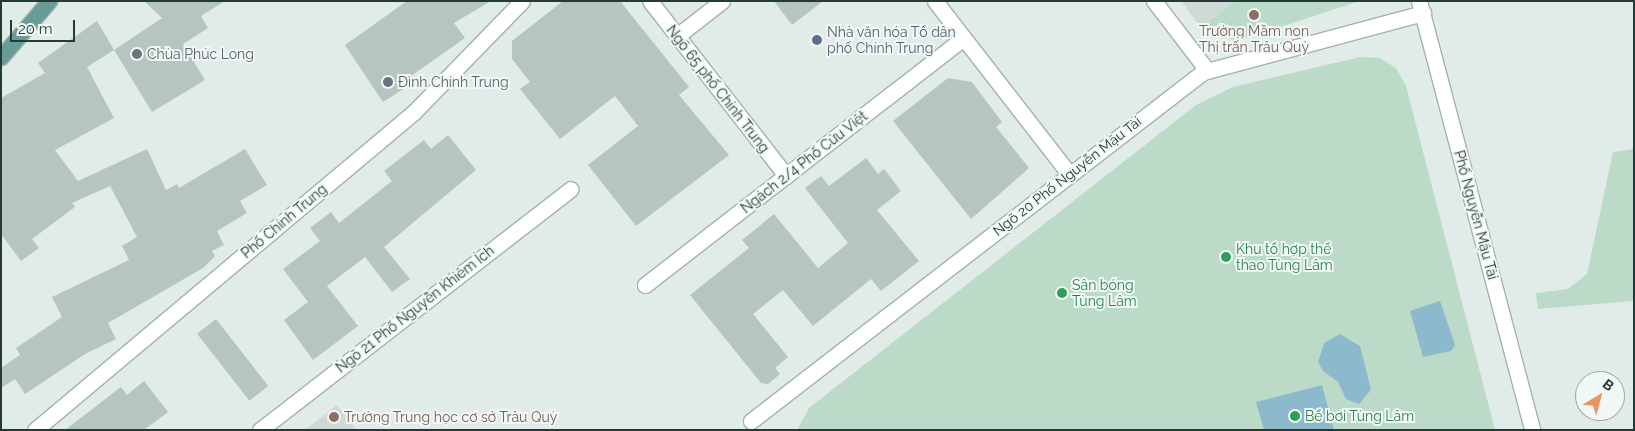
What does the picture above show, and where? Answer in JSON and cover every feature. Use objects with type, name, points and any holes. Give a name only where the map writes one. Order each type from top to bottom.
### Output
[{"type":"main road","points":[[1,57],[49,1]]},
{"type":"street","name":"Phố Chính Trung","points":[[35,430],[415,111],[522,1]]},
{"type":"street","name":"Ngõ 65 phố Chính Trung","points":[[650,1],[786,176]]},
{"type":"street","points":[[677,36],[722,1]]},
{"type":"street","points":[[935,1],[1069,174]]},
{"type":"street","points":[[1154,1],[1207,70]]},
{"type":"street","name":"Ngõ 20 Phố Nguyễn Mậu Tài","points":[[750,421],[1069,174],[1207,70],[1421,7]]},
{"type":"street","name":"Phố Nguyễn Mậu Tài","points":[[1421,7],[1532,430]]},
{"type":"street","name":"Ngách 2/4 Phố Cửu Việt","points":[[645,285],[964,38]]},
{"type":"street","name":"Ngõ 21 Phố Nguyễn Khiêm Ích","points":[[260,430],[571,189]]},
{"type":"shaded area","name":"Trường Mầm non Thị trấn Trâu Quỳ","points":[[1181,1],[1359,1],[1237,41],[1201,28]]},
{"type":"shaded area","name":"Trường Trung học cơ sở Trâu Quỳ","points":[[337,405],[357,430],[305,430]]},
{"type":"green space","name":"Trường Mầm non Thị trấn Trâu Quỳ","points":[[1237,1],[1359,1],[1237,41],[1201,28]]},
{"type":"green space","name":"Khu tổ hợp thể thao Tùng Lâm","points":[[1360,57],[1380,58],[1396,68],[1406,86],[1495,430],[797,430],[809,408],[1196,105],[1233,87]]},
{"type":"green space","points":[[1634,149],[1634,301],[1538,309],[1536,293],[1568,289],[1587,274],[1613,152]]},
{"type":"water","points":[[1440,301],[1455,345],[1451,351],[1423,357],[1410,311]]},
{"type":"water","points":[[1340,334],[1360,346],[1371,390],[1359,404],[1346,399],[1338,382],[1323,371],[1318,362],[1324,343]]},
{"type":"water","name":"Bể bơi Tùng Lâm","points":[[1322,385],[1334,430],[1264,430],[1256,402]]},
{"type":"building","points":[[144,1],[225,1],[201,16],[208,28],[183,44],[205,80],[152,112],[114,50],[162,18]]},
{"type":"building","points":[[407,1],[491,1],[454,23],[465,38],[404,81],[408,86],[383,102],[345,45]]},
{"type":"building","points":[[563,1],[620,1],[689,87],[679,95],[729,155],[636,226],[588,165],[638,126],[615,96],[560,139],[520,89],[530,82],[512,59],[512,41]]},
{"type":"building","points":[[774,1],[823,1],[792,25]]},
{"type":"building","points":[[97,21],[114,50],[87,67],[114,118],[55,150],[78,181],[147,149],[166,190],[177,184],[179,188],[245,149],[267,185],[240,201],[247,213],[217,231],[224,245],[212,251],[215,256],[203,268],[108,323],[116,339],[85,354],[25,394],[15,379],[1,388],[1,368],[20,355],[16,348],[62,317],[52,297],[129,260],[122,246],[137,237],[110,186],[72,203],[75,207],[32,239],[39,248],[21,261],[1,234],[1,98],[45,73],[38,63]]},
{"type":"building","points":[[948,78],[972,82],[1002,122],[996,127],[1029,168],[971,219],[893,121]]},
{"type":"building","points":[[448,135],[476,170],[384,247],[410,279],[392,292],[365,257],[327,286],[358,326],[313,360],[284,320],[308,302],[283,269],[320,241],[310,228],[331,212],[339,223],[392,181],[384,171],[424,140],[431,149]]},
{"type":"building","points":[[866,158],[878,174],[884,169],[901,191],[877,210],[919,261],[881,291],[871,279],[813,326],[783,290],[753,314],[788,357],[775,368],[780,374],[768,384],[761,383],[690,295],[749,248],[742,240],[774,214],[818,268],[848,243],[805,188],[821,176],[829,186]]},
{"type":"building","points":[[216,319],[268,386],[249,401],[197,334]]},
{"type":"building","points":[[144,381],[168,412],[144,430],[65,430],[121,387],[127,395]]},
{"type":"place","name":"Trường Mầm non Thị trấn Trâu Quỳ","points":[[1254,15]]},
{"type":"place","name":"Nhà văn hóa Tổ dân phố Chính Trung","points":[[817,40]]},
{"type":"place","name":"Chùa Phúc Long","points":[[137,54]]},
{"type":"place","name":"Đình Chính Trung","points":[[388,82]]},
{"type":"place","name":"Khu tổ hợp thể thao Tùng Lâm","points":[[1226,257]]},
{"type":"place","name":"Sân bóng Tùng Lâm","points":[[1062,293]]},
{"type":"place","name":"Bể bơi Tùng Lâm","points":[[1295,416]]},
{"type":"place","name":"Trường Trung học cơ sở Trâu Quỳ","points":[[334,417]]}]
